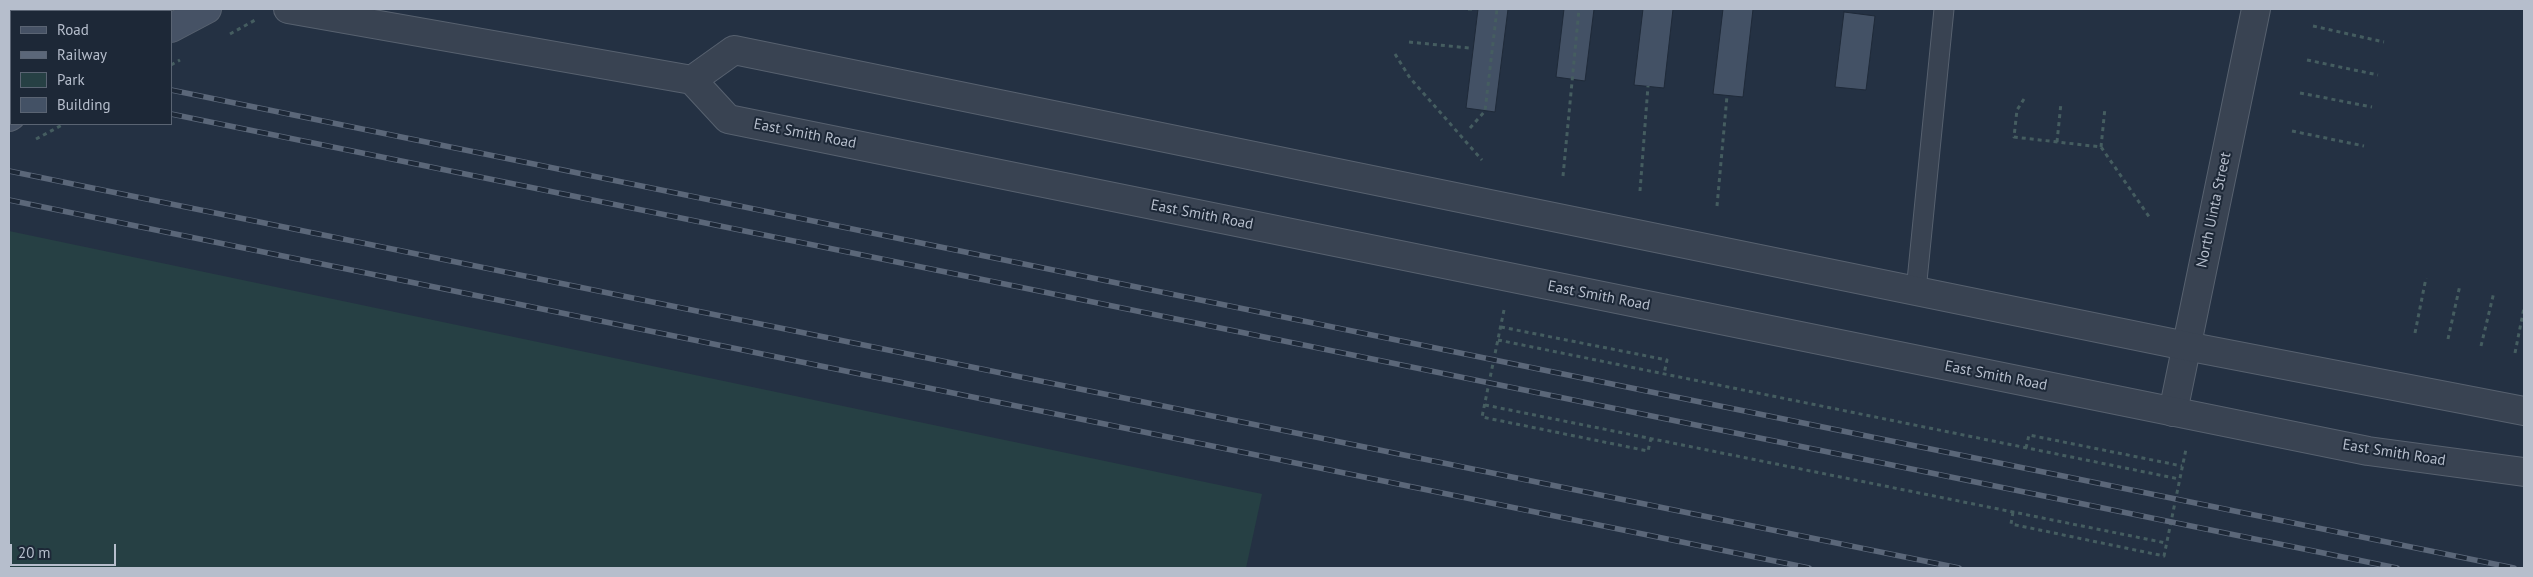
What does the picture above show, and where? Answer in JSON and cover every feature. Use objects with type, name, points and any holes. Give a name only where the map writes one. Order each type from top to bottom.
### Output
[{"type":"main road","points":[[172,27],[207,9]]},
{"type":"street","points":[[288,9],[692,80],[734,50],[2186,346],[2524,411]]},
{"type":"street","name":"North Uinta Street","points":[[2173,412],[2256,9]]},
{"type":"street","name":"East Smith Road","points":[[692,80],[728,118],[2368,451],[2524,472]]},
{"type":"lane","points":[[1916,291],[1944,9]]},
{"type":"path","points":[[1468,9],[1473,9]]},
{"type":"path","points":[[1470,128],[1485,110],[1497,9]]},
{"type":"path","points":[[1563,176],[1578,9]]},
{"type":"path","points":[[2313,26],[2384,42]]},
{"type":"path","points":[[1409,42],[1469,48]]},
{"type":"path","points":[[1395,54],[1410,78],[1482,160]]},
{"type":"path","points":[[2307,60],[2378,75]]},
{"type":"path","points":[[1640,191],[1648,86]]},
{"type":"path","points":[[2300,93],[2372,107]]},
{"type":"path","points":[[1717,206],[1727,96]]},
{"type":"path","points":[[2024,99],[2017,110],[2014,136],[2101,147]]},
{"type":"path","points":[[2057,142],[2061,103]]},
{"type":"path","points":[[2105,108],[2101,147],[2150,218]]},
{"type":"path","points":[[2292,131],[2364,146]]},
{"type":"path","points":[[2414,332],[2426,278]]},
{"type":"path","points":[[2448,339],[2460,285]]},
{"type":"path","points":[[2481,346],[2494,292]]},
{"type":"path","points":[[2515,353],[2524,308]]},
{"type":"path","points":[[1504,310],[1482,418],[1648,451],[1651,438]]},
{"type":"path","points":[[1501,327],[1667,360],[1664,374]]},
{"type":"path","points":[[1498,340],[2179,479]]},
{"type":"path","points":[[1485,405],[2166,543]]},
{"type":"path","points":[[2026,448],[2029,435],[2182,466]]},
{"type":"path","points":[[2013,512],[2011,524],[2164,556],[2186,449]]},
{"type":"green space","points":[[9,231],[1262,494],[1246,568],[9,568]]},
{"type":"building","points":[[1478,9],[1508,9],[1495,112],[1466,108]]},
{"type":"building","points":[[1564,9],[1594,9],[1585,81],[1556,77]]},
{"type":"building","points":[[1643,9],[1673,9],[1664,88],[1634,85]]},
{"type":"building","points":[[1723,9],[1753,9],[1743,97],[1713,94]]},
{"type":"building","points":[[1844,12],[1875,16],[1866,90],[1835,87]]},
{"type":"railway","points":[[172,90],[2514,568]]},
{"type":"railway","points":[[172,114],[2397,568]]},
{"type":"railway","points":[[9,171],[1959,568]]},
{"type":"railway","points":[[9,200],[1809,568]]}]
